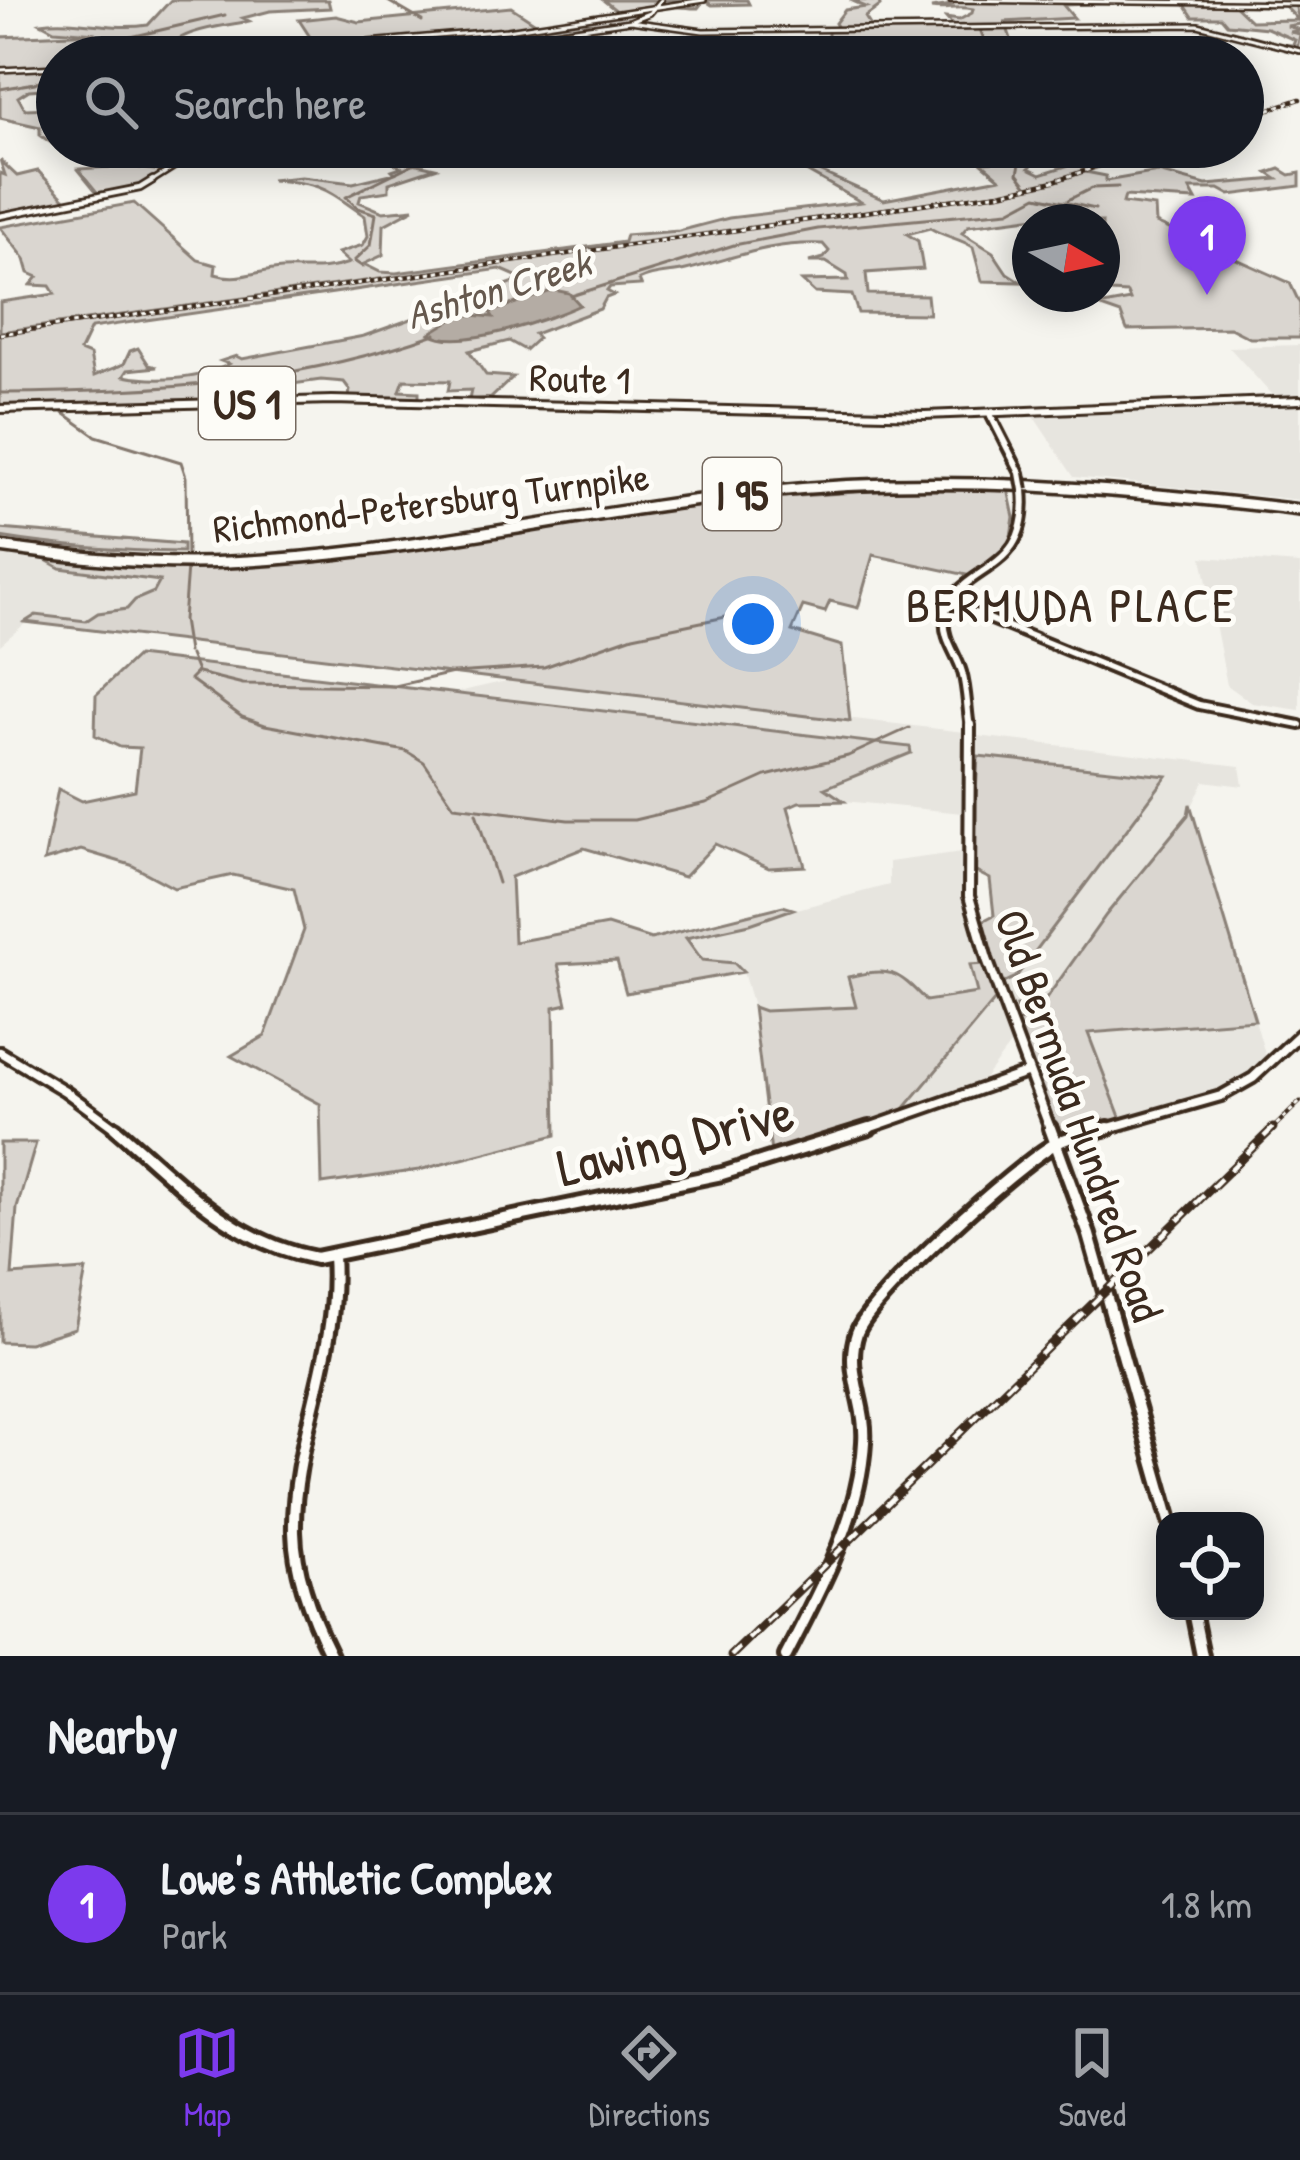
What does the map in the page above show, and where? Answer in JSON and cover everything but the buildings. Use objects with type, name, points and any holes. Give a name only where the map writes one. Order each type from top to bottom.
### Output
[{"type":"highway","name":"Richmond-Petersburg Turnpike","points":[[0,544],[187,555],[336,545],[717,493],[884,479],[1085,482],[1300,507]]},
{"type":"highway","name":"Richmond-Petersburg Turnpike","points":[[0,544],[100,558],[260,558],[765,492],[901,483],[1084,487],[1300,507]]},
{"type":"main road","name":"Route 1","points":[[0,409],[332,400],[821,414],[989,413],[1300,401]]},
{"type":"street","points":[[434,36],[514,29],[704,0]]},
{"type":"street","points":[[950,0],[1046,5],[1300,4]]},
{"type":"street","points":[[1181,1],[1198,25]]},
{"type":"street","points":[[630,21],[657,6]]},
{"type":"street","points":[[527,36],[630,21],[704,31],[1198,25],[1241,36]]},
{"type":"street","points":[[1264,42],[1300,51]]},
{"type":"street","points":[[0,70],[36,68]]},
{"type":"street","points":[[0,216],[135,190],[175,168]]},
{"type":"street","points":[[989,413],[1020,473],[1026,525],[1017,545],[950,603],[1188,701],[1300,725]]},
{"type":"street","name":"Old Bermuda Hundred Road","points":[[950,603],[945,629],[960,664],[973,750],[968,896],[1089,1235],[1167,1512]]},
{"type":"street","points":[[785,1656],[826,1578],[862,1471],[865,1434],[851,1363],[859,1331],[882,1297],[934,1245],[1056,1143],[1220,1096],[1253,1078],[1300,1034]]},
{"type":"street","points":[[0,1052],[89,1107],[245,1233],[300,1256],[333,1256],[335,1302],[294,1516],[310,1603],[331,1656]]},
{"type":"street","name":"Lawing Drive","points":[[333,1256],[722,1174],[905,1118],[1029,1072]]},
{"type":"street","points":[[1195,1620],[1202,1656]]},
{"type":"shaded area","points":[[171,0],[328,0],[330,8],[270,11],[243,18],[249,21],[185,36],[36,36],[36,90],[18,97],[25,109],[36,109],[36,126],[0,118],[0,37],[96,33],[54,30],[41,23],[148,25]]},
{"type":"shaded area","points":[[603,0],[704,0],[698,8],[659,7],[607,26],[578,26],[584,30],[536,36],[309,36],[299,20],[336,16],[359,22],[511,7],[537,24],[618,12]]},
{"type":"shaded area","points":[[704,0],[747,0],[749,4],[712,5]]},
{"type":"shaded area","points":[[850,0],[879,1],[880,6],[865,17],[872,28],[954,27],[946,18],[959,20],[973,9],[931,8],[952,5],[947,0],[1117,3],[1063,5],[1074,18],[1005,22],[1010,36],[828,36],[828,30],[838,28],[835,23],[845,10],[866,7]]},
{"type":"shaded area","points":[[1230,1],[1251,21],[1298,20],[1282,3],[1295,4],[1300,24],[1287,26],[1300,30],[1290,32],[1300,34],[1297,50],[1272,44],[1293,45],[1295,40],[1267,28],[1227,24],[1221,17],[1193,17],[1183,2]]},
{"type":"shaded area","points":[[0,160],[17,176],[38,171],[67,201],[0,216],[0,173],[5,175]]},
{"type":"shaded area","points":[[141,168],[175,168],[151,184],[101,197],[78,169]]},
{"type":"shaded area","points":[[398,168],[435,168],[389,183],[389,191],[361,195],[359,202],[383,212],[414,209],[384,225],[383,255],[364,264],[396,273],[624,242],[626,235],[679,231],[729,218],[861,202],[801,168],[812,168],[884,200],[1000,178],[988,168],[1029,168],[1041,174],[1060,168],[1090,168],[1081,171],[1106,176],[1106,181],[1158,172],[1206,185],[1277,179],[1268,173],[1280,169],[1290,175],[1300,173],[1300,186],[1230,195],[1219,189],[1190,189],[1196,200],[1125,196],[1123,203],[1155,207],[1156,223],[1290,283],[1300,304],[1300,338],[1250,338],[1230,328],[1127,330],[1121,314],[1115,312],[1120,312],[1120,302],[1130,300],[1127,293],[1120,293],[1120,204],[1012,204],[1012,220],[968,226],[962,233],[993,252],[1012,282],[982,281],[973,247],[930,228],[907,234],[918,241],[923,269],[866,273],[868,294],[927,295],[929,314],[858,313],[852,295],[815,293],[802,281],[848,280],[847,275],[826,262],[809,262],[824,258],[829,251],[823,244],[803,244],[651,276],[639,280],[641,285],[610,287],[607,291],[614,295],[600,309],[534,334],[538,338],[525,350],[509,341],[469,351],[486,375],[513,377],[491,398],[469,400],[471,390],[448,391],[450,381],[404,380],[400,391],[419,392],[419,399],[349,397],[344,382],[321,380],[236,392],[225,400],[0,405],[0,335],[1023,189],[0,332],[0,302],[55,294],[50,286],[31,285],[38,277],[29,273],[25,259],[0,227],[134,203],[198,260],[216,265],[215,274],[232,277],[332,268],[349,263],[338,253],[363,245],[368,236],[365,216],[322,189],[271,180],[301,177],[353,183],[395,173],[392,170]],"holes":[[[500,269],[523,279],[364,336],[221,361],[229,364],[192,376],[150,379],[124,376],[128,370],[157,367],[149,365],[138,348],[130,351],[124,364],[94,376],[90,355],[80,351],[91,328]]]},
{"type":"shaded area","points":[[554,290],[569,293],[580,305],[482,336],[443,338],[430,333],[461,314],[493,317],[490,312]]},
{"type":"shaded area","points":[[1300,345],[1300,500],[1074,477],[1030,411],[1278,402],[1229,347]]},
{"type":"shaded area","points":[[928,487],[1008,489],[1014,517],[1010,543],[971,576],[873,555],[858,608],[830,601],[825,612],[803,606],[792,631],[842,646],[850,721],[25,622],[36,615],[86,621],[98,613],[127,609],[154,592],[160,581],[60,568],[44,559],[176,563],[331,555],[755,499]]},
{"type":"shaded area","points":[[0,529],[183,544],[183,552],[46,543],[0,537]]},
{"type":"shaded area","points":[[0,550],[44,559],[60,568],[161,580],[154,593],[135,600],[128,609],[98,613],[86,621],[35,615],[0,645]]},
{"type":"shaded area","points":[[1202,557],[1300,564],[1300,710],[1252,703],[1227,685]]},
{"type":"shaded area","points":[[137,656],[910,747],[911,753],[825,788],[844,801],[799,802],[788,807],[805,866],[769,868],[715,844],[684,877],[584,848],[511,877],[514,942],[607,925],[651,939],[783,906],[793,909],[686,938],[702,960],[734,963],[743,972],[626,993],[617,961],[558,964],[567,1004],[554,1007],[556,1135],[419,1170],[322,1184],[320,1104],[231,1056],[265,1036],[304,930],[294,889],[233,875],[174,888],[131,865],[81,850],[44,861],[58,789],[82,801],[135,790],[140,748],[120,747],[95,735],[96,695]]},
{"type":"shaded area","points":[[515,679],[964,732],[962,813],[844,801],[824,789],[910,753],[909,746],[458,692]]},
{"type":"shaded area","points":[[977,736],[1240,766],[1243,786],[1204,781],[1188,815],[1106,915],[1043,1004],[1016,1023],[1001,984],[1016,976],[1166,777],[978,756]]},
{"type":"shaded area","points":[[978,756],[1167,776],[1016,977],[1001,984],[981,922],[994,915],[990,879],[972,870]]},
{"type":"shaded area","points":[[1190,804],[1255,1020],[1088,1033],[1122,1122],[1058,1136],[1016,1023],[1021,1020],[1016,1006],[1043,1003],[1106,915],[1188,815]]},
{"type":"shaded area","points":[[962,852],[985,964],[970,965],[978,993],[926,1001],[900,974],[857,1007],[764,1011],[753,1006],[743,972],[733,963],[702,960],[686,938],[889,885],[889,862]]},
{"type":"shaded area","points":[[985,964],[996,999],[899,1115],[771,1153],[753,1007],[764,1011],[856,1007],[848,977],[874,972],[900,977],[926,1001],[977,993],[970,965]]},
{"type":"shaded area","points":[[996,999],[1013,1041],[981,1083],[899,1115]]},
{"type":"shaded area","points":[[1255,1020],[1267,1061],[1196,1103],[1122,1122],[1088,1033]]},
{"type":"shaded area","points":[[0,1143],[36,1143],[17,1208],[12,1275],[86,1270],[75,1328],[29,1343],[0,1342]]},
{"type":"waterway","points":[[386,0],[422,21]]},
{"type":"waterway","points":[[135,36],[225,15]]},
{"type":"waterway","points":[[980,29],[983,36]]},
{"type":"waterway","points":[[0,89],[36,82]]},
{"type":"waterway","points":[[363,267],[354,261],[371,245],[376,214],[358,208],[346,197],[405,168]]},
{"type":"waterway","points":[[1019,168],[1028,186]]},
{"type":"waterway","points":[[1068,200],[1092,188],[1118,187]]},
{"type":"waterway","name":"Ashton Creek","points":[[1022,204],[1037,196],[1073,204]]},
{"type":"waterway","name":"Ashton Creek","points":[[571,296],[734,245],[818,229],[1012,209]]},
{"type":"waterway","name":"Ashton Creek","points":[[0,393],[111,391],[274,375],[328,365],[435,334]]},
{"type":"waterway","points":[[58,409],[96,436],[181,462],[186,477],[187,557]]},
{"type":"waterway","points":[[187,567],[183,620],[188,652]]},
{"type":"waterway","points":[[198,673],[243,684],[395,686],[453,673],[544,667],[633,636],[750,612]]},
{"type":"waterway","points":[[190,655],[197,672],[190,679],[242,717],[406,751],[424,762],[454,806],[568,820],[634,820],[706,803],[766,776],[848,756],[909,728]]},
{"type":"waterway","points":[[476,813],[498,883]]},
{"type":"railway","points":[[1264,111],[1300,99]]},
{"type":"railway","points":[[0,334],[1000,193],[1093,168]]},
{"type":"railway","points":[[1270,1131],[1300,1102]]},
{"type":"railway","points":[[731,1656],[1273,1128]]},
{"type":"place","name":"Lowe's Athletic Complex","points":[[1207,295]]},
{"type":"district","name":"BERMUDA PLACE","points":[[1071,604]]}]
